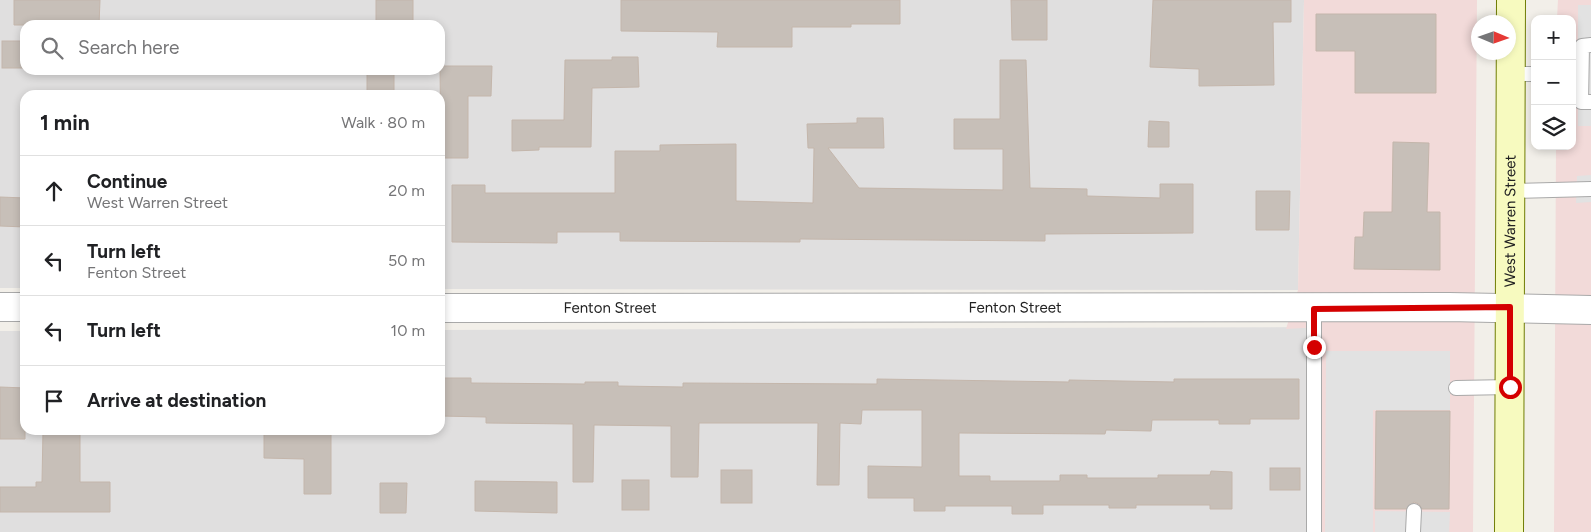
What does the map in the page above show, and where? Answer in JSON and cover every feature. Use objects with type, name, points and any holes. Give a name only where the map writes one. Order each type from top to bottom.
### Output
[{"type":"main road","name":"West Warren Street","points":[[1509,532],[1510,191],[1523,74],[1511,0]]},
{"type":"street","points":[[0,307],[20,307]]},
{"type":"street","name":"Fenton Street","points":[[445,308],[1314,309],[1510,307],[1591,310]]},
{"type":"lane","points":[[1591,45],[1582,46],[1577,73],[1581,102],[1591,102]]},
{"type":"lane","points":[[1510,191],[1591,189]]},
{"type":"lane","points":[[1314,309],[1314,532]]},
{"type":"lane","points":[[1456,388],[1510,387]]},
{"type":"lane","points":[[1413,532],[1414,511]]},
{"type":"shaded area","points":[[0,0],[1304,0],[1298,290],[445,289],[445,90],[20,90],[20,288],[0,288]]},
{"type":"shaded area","points":[[1304,0],[1477,0],[1477,15],[1471,15],[1471,60],[1477,60],[1473,532],[1317,532],[1320,327],[1286,329],[1298,290]]},
{"type":"shaded area","points":[[1558,0],[1591,0],[1591,532],[1554,532],[1556,150],[1576,150],[1576,15],[1557,15]]},
{"type":"shaded area","points":[[1578,5],[1591,5],[1591,126],[1578,126]]},
{"type":"shaded area","points":[[1591,175],[1591,202],[1576,203],[1577,176]]},
{"type":"shaded area","points":[[1321,327],[1317,532],[0,532],[0,331],[20,331],[20,435],[445,435],[445,330]]},
{"type":"shaded area","points":[[1326,351],[1450,351],[1450,410],[1373,410],[1373,532],[1325,532]]},
{"type":"shaded area","points":[[1375,511],[1450,512],[1449,532],[1375,532]]},
{"type":"building","points":[[14,0],[100,0],[99,20],[20,20],[20,25],[14,25]]},
{"type":"building","points":[[376,0],[413,0],[413,20],[376,20]]},
{"type":"building","points":[[621,0],[900,0],[900,24],[851,24],[851,27],[792,27],[792,47],[717,47],[718,32],[621,31]]},
{"type":"building","points":[[1011,0],[1047,0],[1047,40],[1012,40]]},
{"type":"building","points":[[1153,0],[1291,0],[1291,22],[1273,22],[1274,85],[1199,86],[1199,69],[1150,67]]},
{"type":"building","points":[[1316,14],[1436,14],[1436,93],[1355,93],[1355,51],[1316,51]]},
{"type":"building","points":[[2,41],[20,41],[20,68],[2,68]]},
{"type":"building","points":[[612,57],[638,57],[639,87],[592,88],[591,147],[539,147],[539,150],[512,151],[512,120],[564,120],[565,60],[612,60]]},
{"type":"building","points":[[1000,60],[1026,60],[1030,188],[1087,189],[1087,196],[1160,198],[1160,184],[1193,184],[1193,233],[1045,234],[1045,241],[800,239],[800,242],[620,241],[620,232],[557,232],[557,243],[452,242],[452,185],[485,185],[485,193],[615,193],[615,151],[660,151],[660,145],[736,144],[736,201],[813,203],[814,148],[808,148],[807,124],[857,123],[857,118],[883,118],[884,148],[828,148],[859,188],[1003,190],[1003,149],[954,149],[954,119],[1000,119]]},
{"type":"building","points":[[445,66],[492,66],[491,96],[468,96],[468,158],[445,158],[445,90],[440,90],[440,75],[445,75]]},
{"type":"building","points":[[367,75],[394,75],[394,90],[367,90]]},
{"type":"building","points":[[1149,121],[1169,122],[1169,147],[1148,147]]},
{"type":"building","points":[[1393,142],[1429,143],[1427,212],[1440,212],[1440,270],[1354,269],[1355,237],[1363,237],[1364,212],[1392,212]]},
{"type":"building","points":[[1256,191],[1290,191],[1289,230],[1256,230]]},
{"type":"building","points":[[0,197],[20,198],[20,227],[0,226]]},
{"type":"building","points":[[445,378],[471,378],[471,383],[585,384],[585,382],[618,382],[618,386],[683,387],[683,383],[877,384],[877,379],[1174,382],[1174,379],[1299,379],[1299,419],[1250,419],[1250,424],[1219,424],[1219,420],[1152,420],[1151,431],[1106,430],[1105,434],[959,433],[959,476],[990,476],[990,481],[1060,481],[1060,475],[1087,475],[1087,478],[1158,478],[1158,475],[1210,475],[1211,471],[1232,472],[1232,509],[1210,509],[1210,505],[1136,505],[1136,508],[1109,508],[1109,505],[1043,505],[1043,514],[1012,514],[1012,506],[945,506],[945,511],[914,511],[914,498],[868,498],[868,466],[922,467],[922,410],[862,410],[861,424],[840,423],[839,485],[817,485],[818,423],[699,423],[698,477],[671,477],[671,426],[594,425],[593,482],[573,482],[573,424],[486,423],[486,417],[445,416]]},
{"type":"building","points":[[0,387],[20,388],[20,435],[25,435],[25,439],[0,439]]},
{"type":"building","points":[[1376,411],[1450,411],[1449,509],[1422,509],[1419,504],[1414,502],[1406,509],[1375,509]]},
{"type":"building","points":[[43,435],[80,435],[80,482],[110,482],[110,512],[0,512],[0,487],[36,487],[36,482],[42,482]]},
{"type":"building","points":[[264,435],[331,435],[331,494],[304,494],[304,459],[264,458]]},
{"type":"building","points":[[1270,468],[1300,468],[1300,490],[1270,490]]},
{"type":"building","points":[[721,470],[752,470],[752,503],[721,503]]},
{"type":"building","points":[[622,480],[649,480],[649,510],[622,510]]},
{"type":"building","points":[[475,481],[557,482],[557,513],[475,511]]},
{"type":"building","points":[[380,483],[407,483],[406,513],[380,513]]},
{"type":"route","points":[[1314,347],[1314,309],[1510,307],[1510,387]]}]
